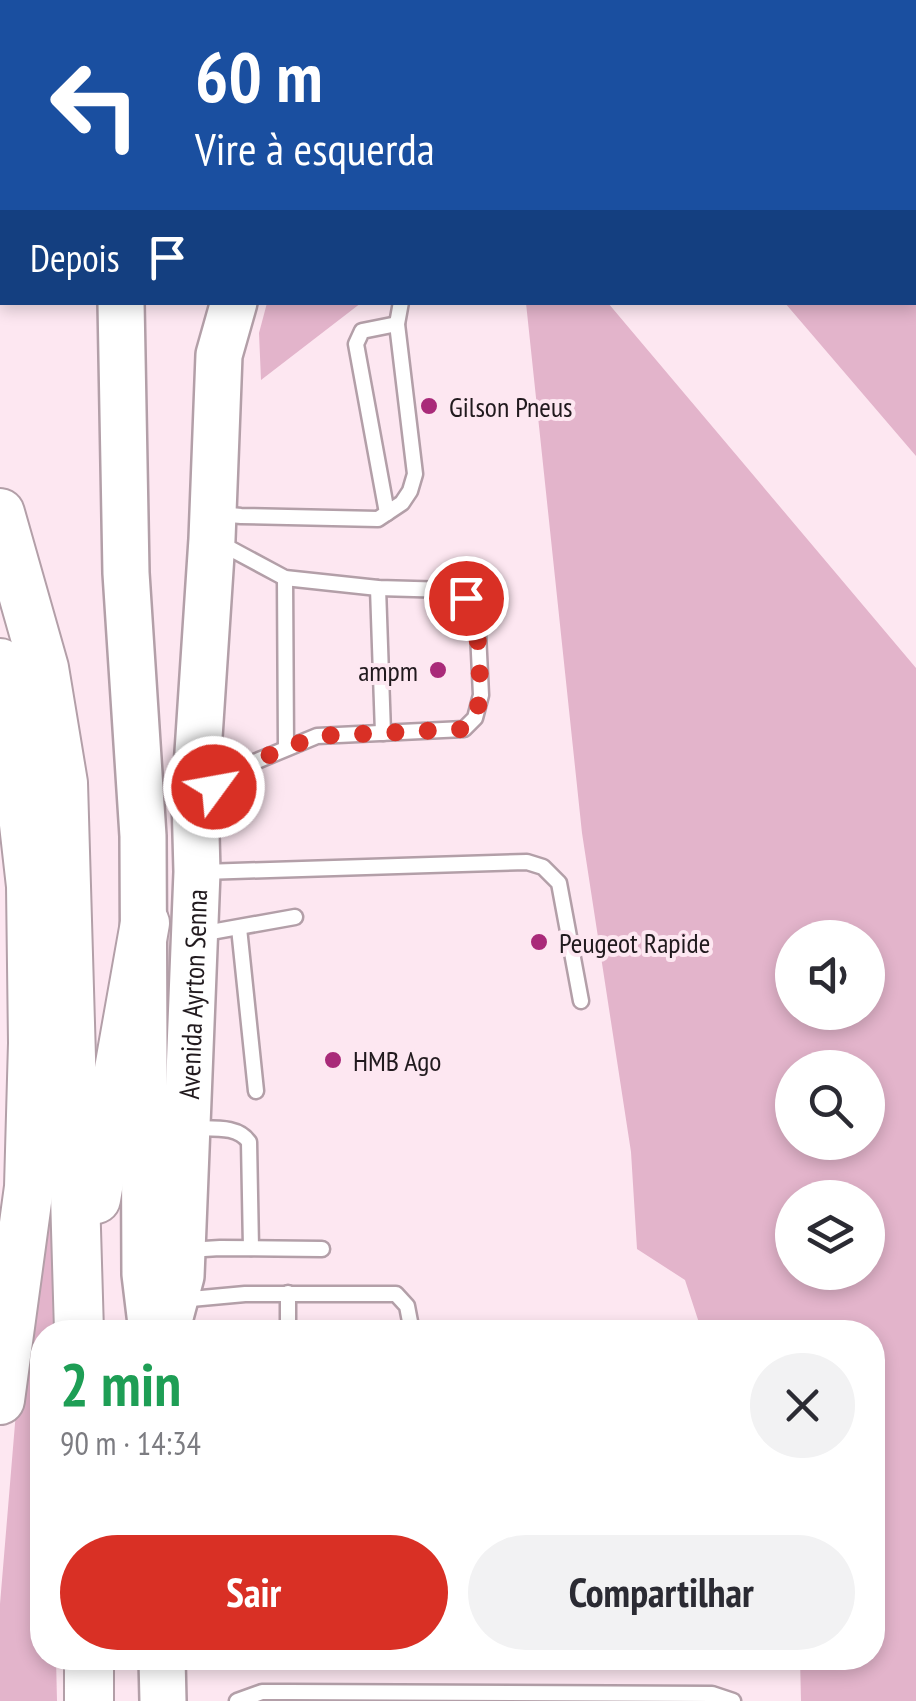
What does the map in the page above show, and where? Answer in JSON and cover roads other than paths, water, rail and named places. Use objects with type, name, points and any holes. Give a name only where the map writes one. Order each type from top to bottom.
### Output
[{"type":"highway","name":"Avenida Ayrton Senna","points":[[121,305],[126,572],[140,763],[145,924],[145,1274],[163,1320]]},
{"type":"highway","name":"Avenida Ayrton Senna","points":[[165,1320],[181,1276],[197,872],[195,798],[219,355],[233,305]]},
{"type":"highway","points":[[0,513],[44,668],[63,783],[79,1317]]},
{"type":"highway","points":[[0,663],[32,886],[33,1043],[29,1187],[0,1400]]},
{"type":"highway","points":[[79,1317],[145,924]]},
{"type":"highway","points":[[89,1670],[90,1701]]},
{"type":"highway","points":[[162,1670],[163,1701]]},
{"type":"lane","points":[[195,798],[247,764],[317,736],[464,729],[475,718],[481,695],[476,612],[466,598],[450,590],[378,588],[286,578],[242,553],[212,526],[242,516],[378,520],[402,504],[416,474],[397,324],[401,305]]},
{"type":"lane","points":[[388,513],[356,344],[362,331],[397,324]]},
{"type":"lane","points":[[286,578],[286,748]]},
{"type":"lane","points":[[378,588],[382,734]]},
{"type":"lane","points":[[197,872],[527,862],[544,867],[558,882],[581,1000]]},
{"type":"lane","points":[[194,934],[295,917]]},
{"type":"lane","points":[[239,928],[256,1091]]},
{"type":"lane","points":[[187,1128],[238,1131],[246,1135],[251,1248]]},
{"type":"lane","points":[[182,1250],[322,1249]]},
{"type":"lane","points":[[170,1320],[245,1294],[396,1294],[407,1306],[410,1320]]},
{"type":"lane","points":[[288,1294],[288,1320]]},
{"type":"lane","points":[[239,1700],[262,1692],[288,1692],[712,1694],[733,1701]]},
{"type":"place","name":"Gilson Pneus","points":[[429,406]]},
{"type":"place","name":"ampm","points":[[438,670]]},
{"type":"place","name":"Peugeot Rapide","points":[[539,942]]},
{"type":"place","name":"HMB Ago","points":[[333,1060]]}]
